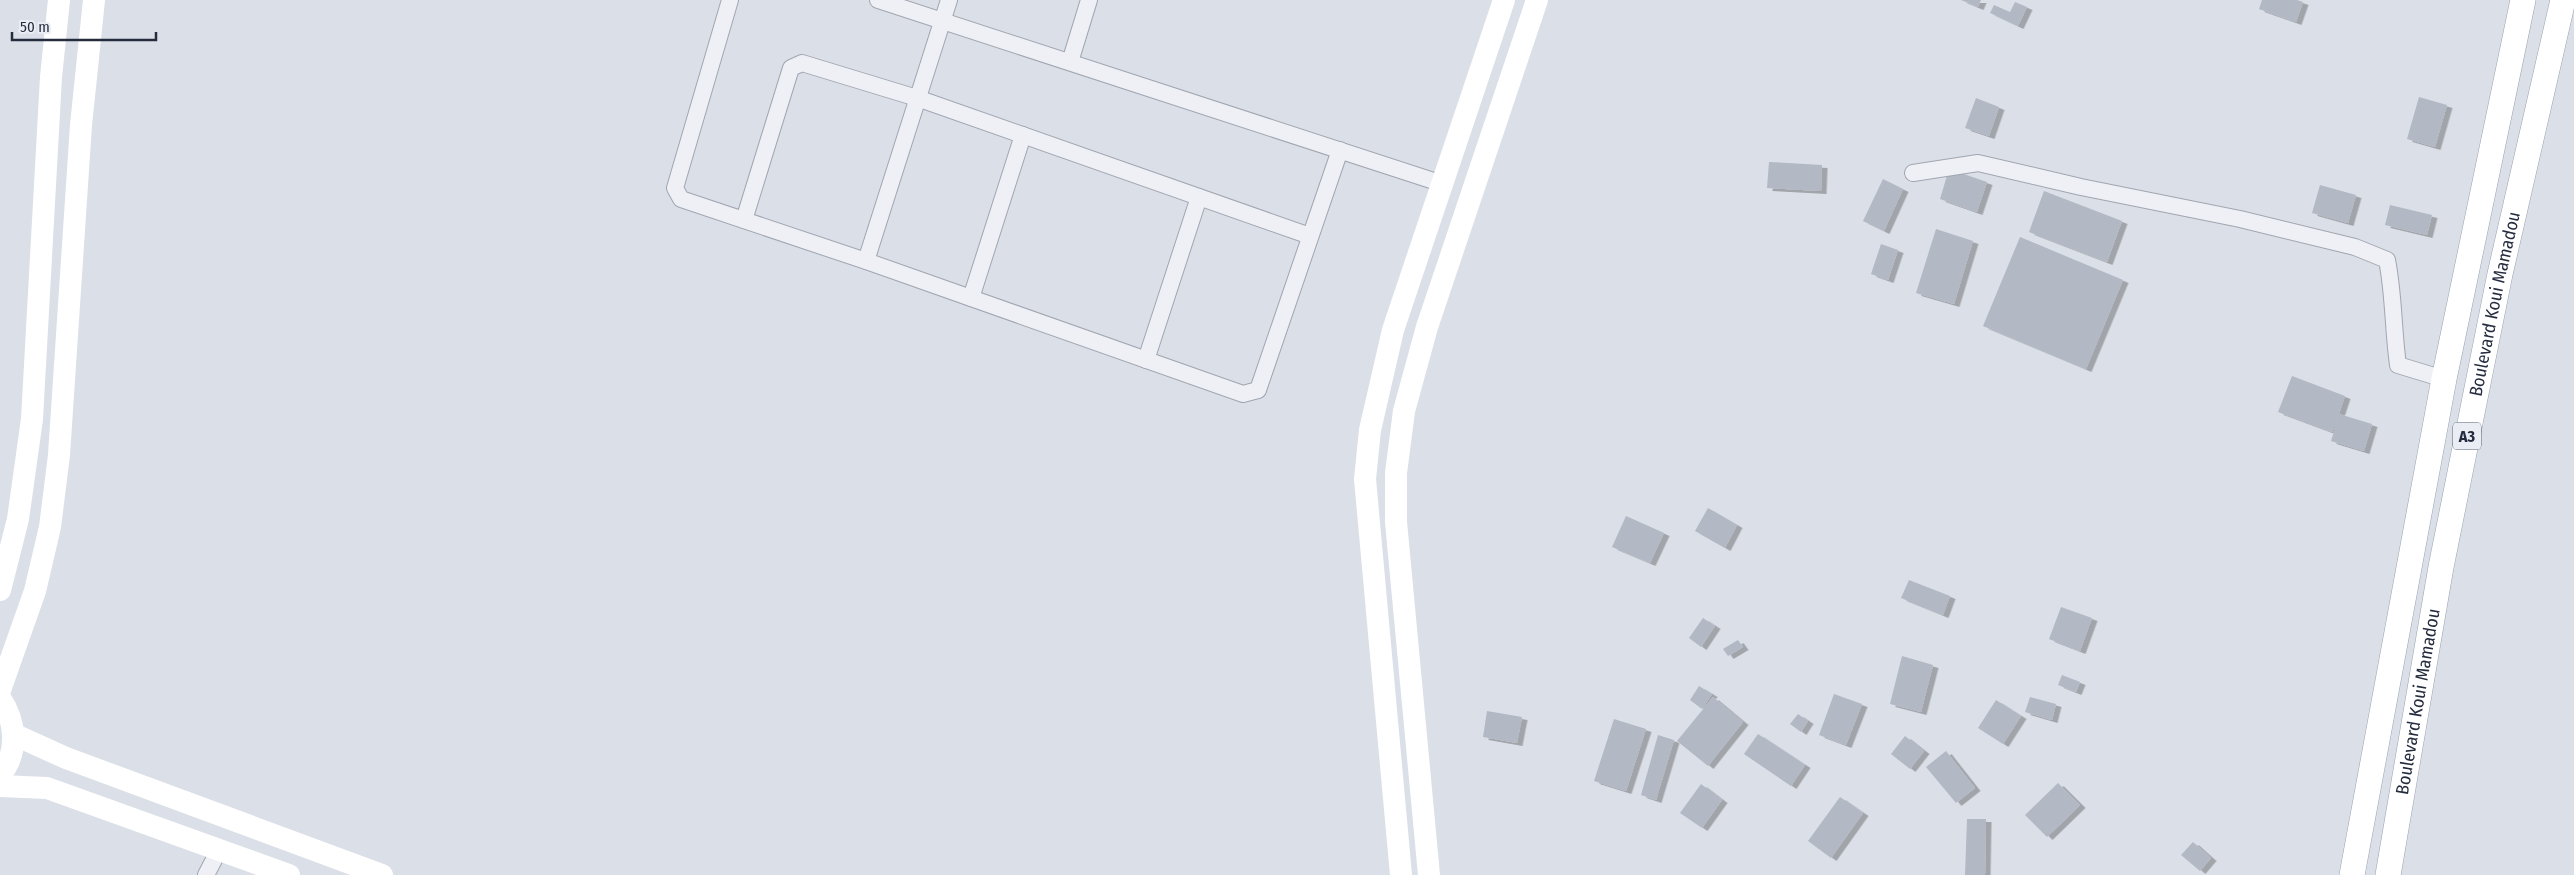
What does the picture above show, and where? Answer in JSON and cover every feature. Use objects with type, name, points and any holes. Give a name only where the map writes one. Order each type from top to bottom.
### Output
[{"type":"main road","name":"Boulevard Koui Mamadou","points":[[2352,875],[2444,379],[2523,0]]},
{"type":"main road","name":"Boulevard Koui Mamadou","points":[[2388,875],[2441,567],[2500,274],[2563,0]]},
{"type":"street","points":[[0,590],[18,519],[32,419],[52,77],[59,0]]},
{"type":"street","points":[[0,690],[35,591],[50,527],[59,454],[82,125],[94,0]]},
{"type":"street","points":[[730,0],[675,188],[682,199],[866,261],[1243,394],[1258,390],[1340,150]]},
{"type":"street","points":[[878,0],[1443,184]]},
{"type":"street","points":[[866,261],[949,0]]},
{"type":"street","points":[[1070,62],[1089,0]]},
{"type":"street","points":[[1401,875],[1365,479],[1370,430],[1393,330],[1504,0]]},
{"type":"street","points":[[1429,875],[1396,522],[1396,473],[1404,411],[1427,327],[1537,0]]},
{"type":"street","points":[[744,220],[791,68],[802,62],[918,98],[1310,236]]},
{"type":"street","points":[[971,298],[1023,135]]},
{"type":"street","points":[[1913,173],[1978,163],[2081,188],[2240,219],[2355,247],[2387,260],[2393,290],[2393,332],[2398,365],[2444,379]]},
{"type":"street","points":[[1146,360],[1199,197]]},
{"type":"street","points":[[0,698],[11,720],[13,734],[12,753],[0,775]]},
{"type":"street","points":[[13,734],[66,758],[382,875]]},
{"type":"street","points":[[0,786],[47,788],[289,875]]},
{"type":"street","points":[[206,875],[219,850]]},
{"type":"building","points":[[1961,0],[1981,0],[1978,7]]},
{"type":"building","points":[[2262,0],[2297,0],[2303,2],[2296,22],[2259,9]]},
{"type":"building","points":[[2015,2],[2027,7],[2018,26],[1990,13],[1994,5],[2010,12]]},
{"type":"building","points":[[2419,97],[2447,105],[2435,147],[2407,139]]},
{"type":"building","points":[[1976,98],[1999,107],[1989,136],[1965,128]]},
{"type":"building","points":[[1769,162],[1822,165],[1821,191],[1767,188]]},
{"type":"building","points":[[1949,169],[1987,182],[1977,212],[1940,199]]},
{"type":"building","points":[[1883,179],[1903,189],[1884,231],[1863,221]]},
{"type":"building","points":[[2320,185],[2356,195],[2348,223],[2312,213]]},
{"type":"building","points":[[2044,191],[2122,221],[2107,262],[2029,232]]},
{"type":"building","points":[[2390,205],[2432,215],[2427,235],[2385,225]]},
{"type":"building","points":[[1936,229],[1973,241],[1954,304],[1916,293]]},
{"type":"building","points":[[2020,237],[2123,280],[2086,369],[1983,326]]},
{"type":"building","points":[[1881,244],[1898,250],[1888,280],[1871,274]]},
{"type":"building","points":[[2292,376],[2345,396],[2339,414],[2372,424],[2364,451],[2331,441],[2339,415],[2332,432],[2278,412]]},
{"type":"building","points":[[1708,508],[1737,525],[1725,548],[1695,531]]},
{"type":"building","points":[[1626,516],[1664,533],[1650,563],[1612,547]]},
{"type":"building","points":[[1909,580],[1950,596],[1943,615],[1901,598]]},
{"type":"building","points":[[2061,607],[2092,618],[2080,651],[2049,639]]},
{"type":"building","points":[[1703,618],[1715,626],[1701,647],[1689,638]]},
{"type":"building","points":[[1738,640],[1743,647],[1728,656],[1723,649]]},
{"type":"building","points":[[1902,656],[1933,665],[1921,712],[1890,704]]},
{"type":"building","points":[[2062,675],[2080,682],[2076,692],[2058,685]]},
{"type":"building","points":[[1699,686],[1712,694],[1702,709],[1690,700]]},
{"type":"building","points":[[1834,694],[1862,704],[1846,745],[1819,735]]},
{"type":"building","points":[[1713,697],[1743,722],[1708,766],[1677,741]]},
{"type":"building","points":[[2030,697],[2056,704],[2052,720],[2025,712]]},
{"type":"building","points":[[1996,700],[2021,716],[2003,744],[1978,728]]},
{"type":"building","points":[[1487,711],[1522,717],[1517,743],[1483,737]]},
{"type":"building","points":[[1798,714],[1808,721],[1801,732],[1790,724]]},
{"type":"building","points":[[1614,719],[1646,729],[1626,791],[1594,781]]},
{"type":"building","points":[[1758,734],[1805,765],[1791,786],[1744,754]]},
{"type":"building","points":[[1658,735],[1674,740],[1656,800],[1641,795]]},
{"type":"building","points":[[1905,736],[1924,751],[1910,769],[1891,754]]},
{"type":"building","points":[[1946,751],[1975,788],[1956,803],[1926,767]]},
{"type":"building","points":[[2058,783],[2080,805],[2047,837],[2025,815]]},
{"type":"building","points":[[1701,784],[1722,800],[1702,828],[1680,813]]},
{"type":"building","points":[[1840,797],[1863,813],[1831,858],[1808,841]]},
{"type":"building","points":[[1967,819],[1986,819],[1985,875],[1965,875]]},
{"type":"building","points":[[2193,842],[2211,858],[2200,871],[2181,855]]}]
